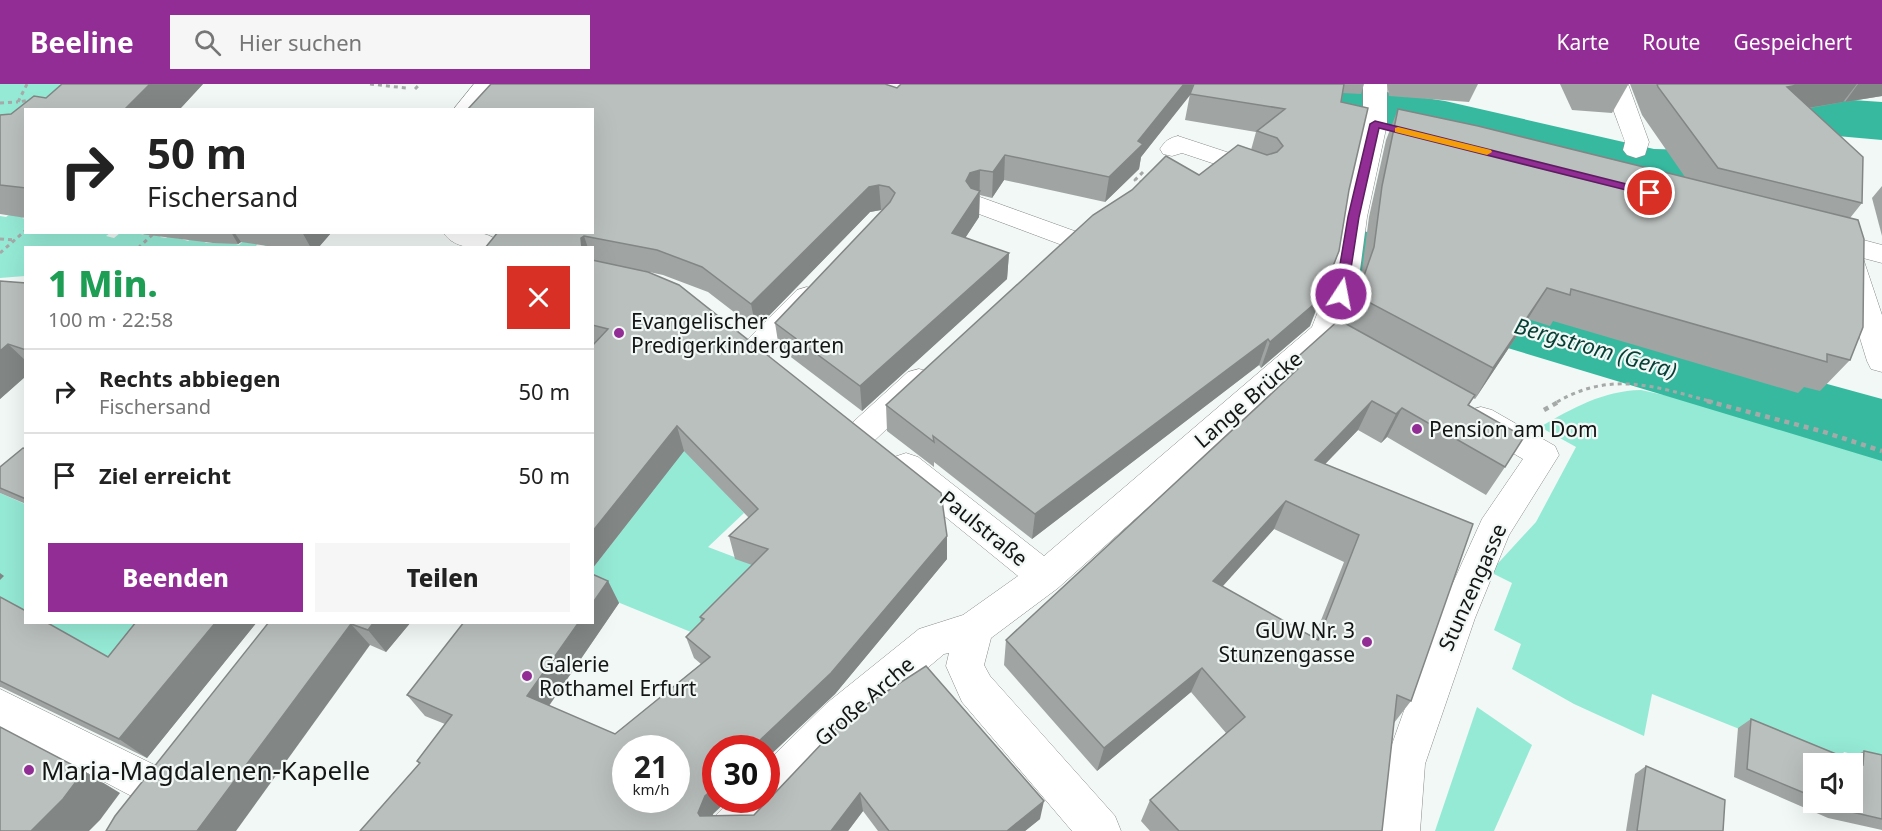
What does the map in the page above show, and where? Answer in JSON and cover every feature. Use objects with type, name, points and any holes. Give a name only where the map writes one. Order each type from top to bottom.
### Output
[{"type":"street","points":[[467,108],[486,84]]},
{"type":"street","points":[[1616,84],[1629,151]]},
{"type":"street","name":"Lange Brücke","points":[[974,629],[1045,577],[1325,332],[1345,278],[1353,224],[1347,194],[1379,110]]},
{"type":"street","points":[[1172,149],[1178,143],[1260,171]]},
{"type":"street","points":[[980,205],[1080,233],[1044,263]]},
{"type":"street","points":[[1799,232],[1882,254]]},
{"type":"street","points":[[1845,244],[1882,361]]},
{"type":"street","points":[[758,348],[824,279]]},
{"type":"street","points":[[732,328],[784,369]]},
{"type":"street","points":[[1325,332],[1355,348]]},
{"type":"street","points":[[863,432],[941,359]]},
{"type":"street","name":"Stunzengasse","points":[[1399,831],[1405,764],[1456,618],[1494,529],[1543,455],[1454,404]]},
{"type":"street","name":"Paulstraße","points":[[837,411],[1045,577]]},
{"type":"street","points":[[974,629],[965,666],[976,689],[1100,831]]},
{"type":"street","name":"Große Arche","points":[[780,779],[842,716],[932,641],[974,629]]},
{"type":"street","points":[[0,707],[154,786]]},
{"type":"street","points":[[730,831],[747,813]]},
{"type":"path","points":[[18,102],[27,84]]},
{"type":"path","points":[[370,84],[405,88]]},
{"type":"path","points":[[415,89],[420,84]]},
{"type":"path","points":[[0,103],[41,99]]},
{"type":"path","points":[[1143,172],[1135,180],[1143,183]]},
{"type":"path","points":[[0,253],[24,232]]},
{"type":"path","points":[[140,246],[153,234]]},
{"type":"path","points":[[0,239],[14,240]]},
{"type":"path","points":[[1504,432],[1571,394],[1604,383],[1641,383],[1821,431],[1882,451]]},
{"type":"green space","points":[[0,84],[119,84],[33,108],[24,108],[24,114],[0,156]]},
{"type":"green space","points":[[13,212],[24,216],[22,218],[24,219],[24,234],[109,234],[106,236],[114,238],[119,234],[162,234],[160,237],[166,238],[171,234],[188,234],[182,239],[188,241],[195,235],[206,243],[212,243],[218,238],[239,245],[243,241],[258,243],[256,246],[24,246],[24,276],[0,278],[0,216],[6,217]]},
{"type":"green space","points":[[1641,390],[1700,403],[1882,457],[1882,762],[1863,757],[1863,753],[1803,755],[1652,694],[1644,736],[1574,704],[1512,669],[1521,644],[1494,630],[1512,583],[1490,572],[1536,522],[1576,447],[1540,427],[1576,407],[1601,397]]},
{"type":"green space","points":[[691,441],[719,486],[744,513],[708,547],[774,572],[708,639],[594,592],[594,566]]},
{"type":"green space","points":[[0,493],[24,504],[24,616],[0,602]]},
{"type":"green space","points":[[38,624],[177,624],[113,665]]},
{"type":"green space","points":[[1477,707],[1532,745],[1494,831],[1435,831]]},
{"type":"building","points":[[62,84],[150,84],[126,108],[24,108],[24,188],[0,185],[0,115],[11,114],[34,96],[46,98]]},
{"type":"building","points":[[491,84],[885,84],[897,88],[901,84],[1184,84],[1138,141],[1143,144],[1109,177],[1005,155],[993,172],[980,170],[970,173],[966,181],[971,188],[980,191],[952,233],[1009,253],[860,386],[775,323],[890,202],[895,193],[889,187],[879,185],[869,187],[751,304],[702,267],[657,250],[584,236],[581,238],[582,246],[487,246],[496,234],[594,234],[594,108],[469,108]]},
{"type":"building","points":[[1194,84],[1344,84],[1341,102],[1368,108],[1349,190],[1339,251],[1320,299],[1270,342],[1268,339],[1035,514],[933,436],[934,442],[886,405],[1093,215],[1132,190],[1166,156],[1199,175],[1238,145],[1267,155],[1277,152],[1283,146],[1277,138],[1257,131],[1285,109],[1190,94]]},
{"type":"building","points":[[1657,84],[1803,84],[1787,87],[1863,157],[1862,203],[1718,168]]},
{"type":"building","points":[[1398,109],[1478,126],[1858,220],[1864,239],[1863,327],[1850,360],[1827,354],[1827,362],[1571,289],[1570,295],[1547,288],[1493,368],[1357,296],[1374,247],[1382,186]]},
{"type":"building","points":[[594,260],[648,272],[679,285],[941,493],[947,536],[831,673],[765,735],[702,735],[702,803],[698,813],[700,816],[780,813],[780,788],[847,717],[926,666],[1044,801],[1007,831],[889,831],[860,793],[831,831],[360,831],[420,763],[417,761],[452,715],[407,695],[462,624],[578,624],[527,696],[615,734],[710,657],[686,637],[704,619],[700,617],[768,549],[729,536],[758,509],[677,426],[594,530],[594,344],[608,329],[594,326]]},
{"type":"building","points":[[0,281],[24,283],[24,349],[8,344],[0,351]]},
{"type":"building","points":[[1339,320],[1475,395],[1468,405],[1524,437],[1505,467],[1402,408],[1396,414],[1372,401],[1315,460],[1473,524],[1411,701],[1397,695],[1382,831],[1179,831],[1150,800],[1245,717],[1202,668],[1104,748],[1006,640],[1298,369],[1292,362]],"holes":[[[1286,501],[1359,535],[1318,640],[1213,581]]]},
{"type":"building","points":[[24,448],[24,498],[0,488],[0,467]]},
{"type":"building","points":[[594,575],[608,581],[594,601]]},
{"type":"building","points":[[0,597],[24,610],[24,624],[50,624],[108,657],[134,624],[214,624],[119,739],[0,681]]},
{"type":"building","points":[[267,624],[351,624],[197,831],[106,831],[115,816]]},
{"type":"building","points":[[351,624],[372,624],[368,630]]},
{"type":"building","points":[[1751,719],[1834,753],[1803,753],[1803,792],[1747,769]]},
{"type":"building","name":"Maria-Magdalenen-Kapelle","points":[[0,727],[84,771],[63,799],[31,831],[0,831]]},
{"type":"building","points":[[1864,751],[1882,755],[1882,819],[1856,813],[1863,813]]},
{"type":"building","points":[[1646,766],[1725,800],[1723,831],[1637,831]]},
{"type":"waterway","points":[[1214,84],[1445,119],[1654,169],[1795,172],[1809,164],[1810,143],[1798,123],[1838,117],[1882,121]]},
{"type":"waterway","name":"Bergstrom (Gera)","points":[[1254,211],[1374,262],[1497,319],[1882,430]]},
{"type":"slow traffic","points":[[1398,130],[1487,152]]},
{"type":"place","name":"Evangelischer Predigerkindergarten","points":[[619,333]]},
{"type":"place","name":"Pension am Dom","points":[[1417,429]]},
{"type":"place","name":"GUW Nr. 3 Stunzengasse","points":[[1367,642]]},
{"type":"place","name":"Galerie Rothamel Erfurt","points":[[527,676]]},
{"type":"place","name":"Maria-Magdalenen-Kapelle","points":[[29,770]]},
{"type":"route","points":[[1341,294],[1354,217],[1375,124],[1650,193]]}]
